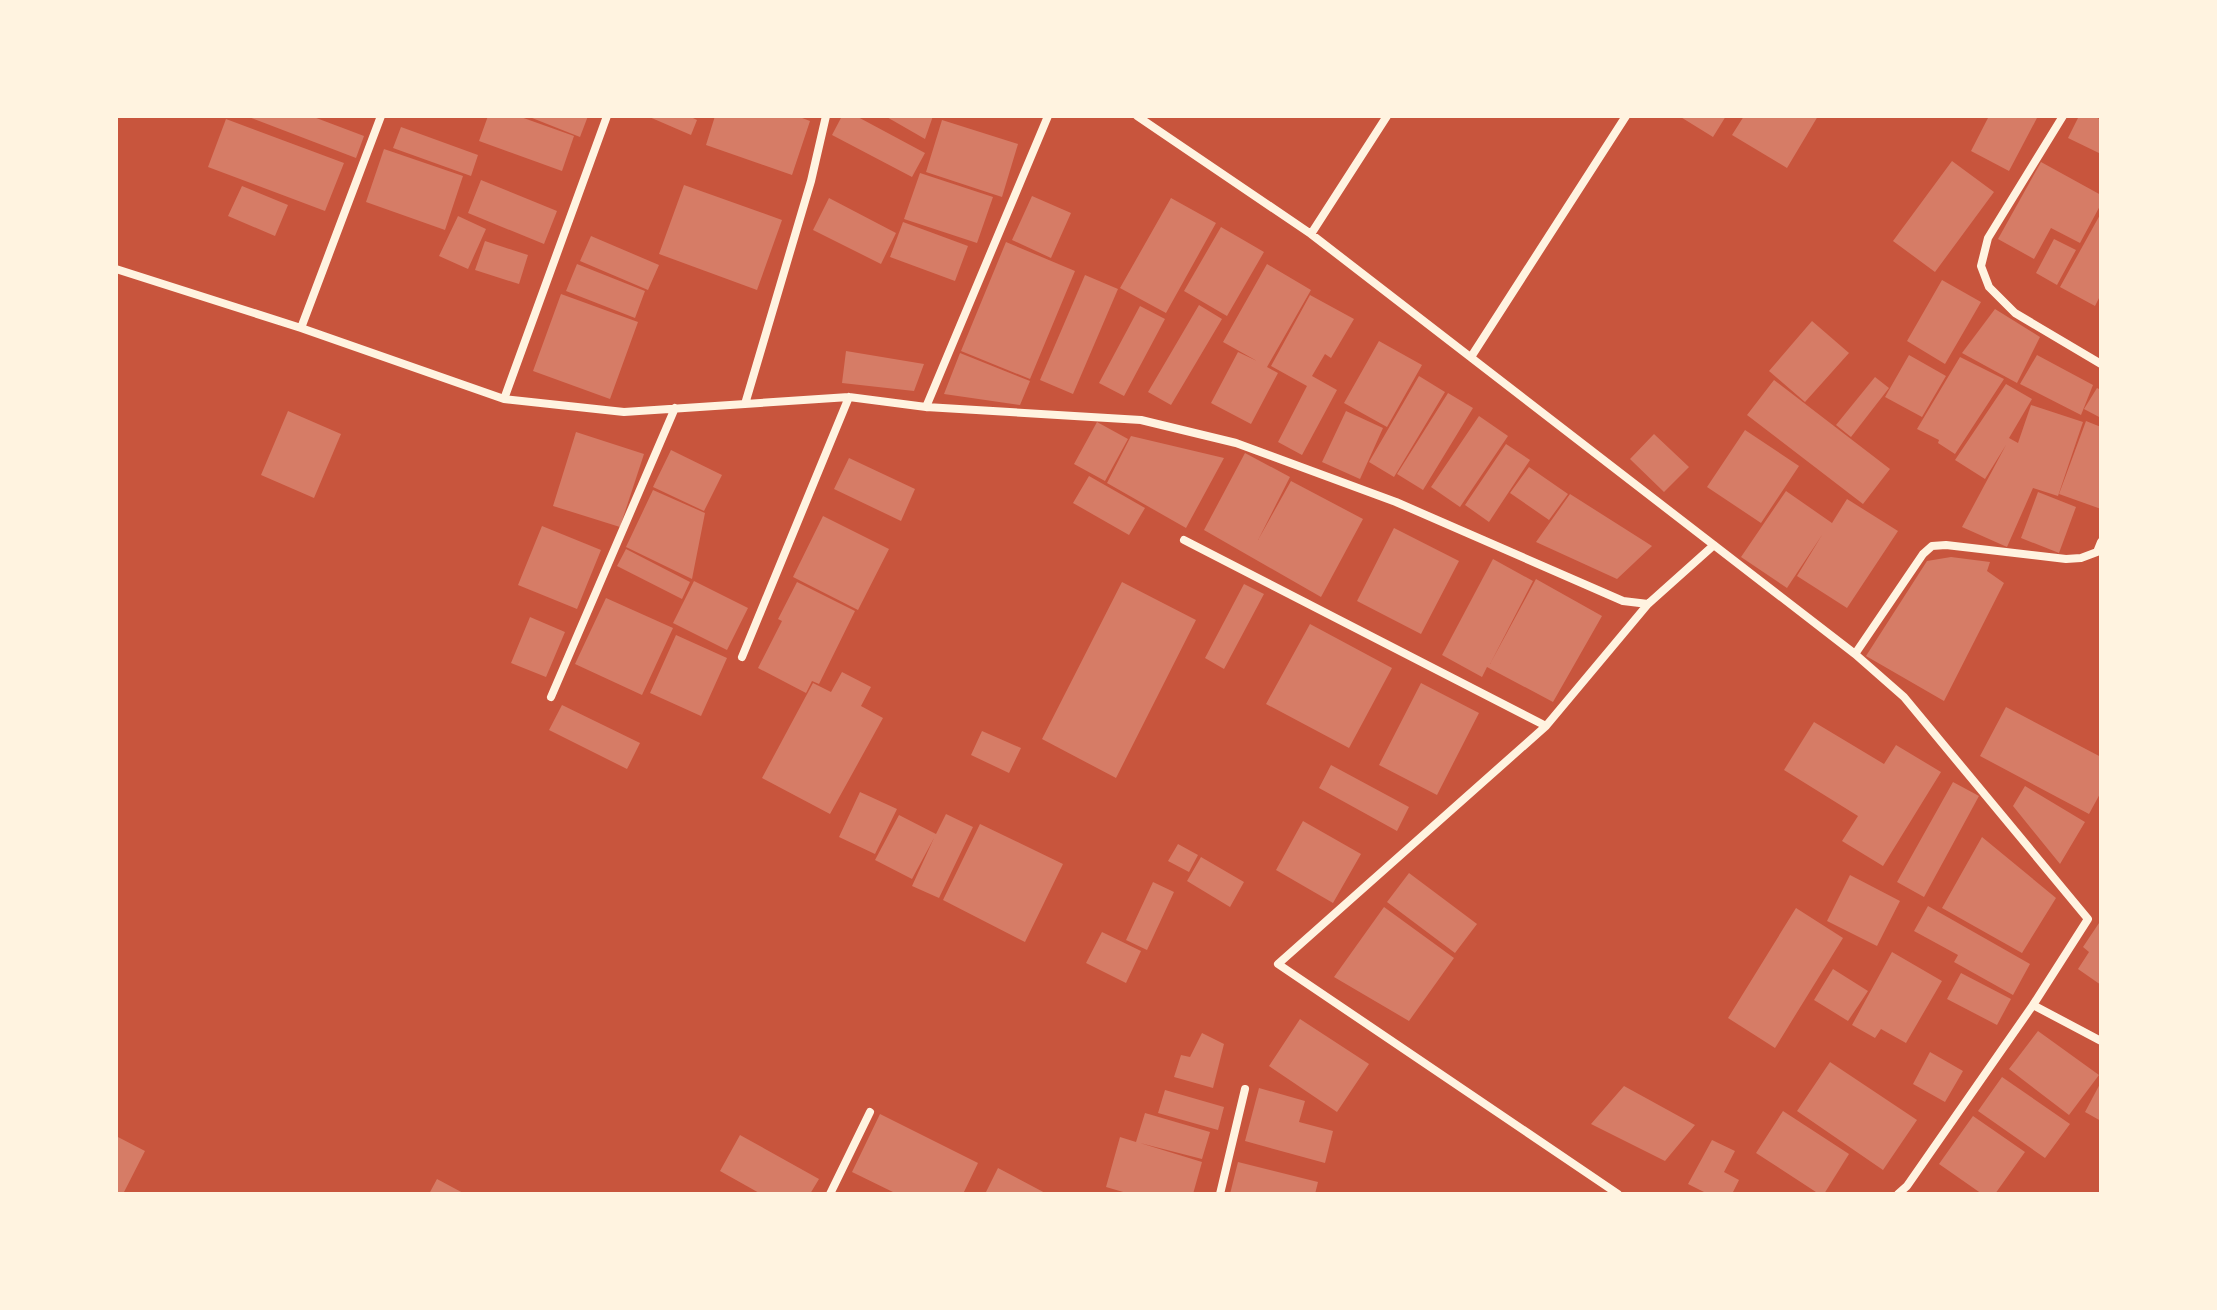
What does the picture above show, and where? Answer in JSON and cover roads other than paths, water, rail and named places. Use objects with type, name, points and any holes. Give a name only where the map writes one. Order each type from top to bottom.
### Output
[{"type":"street","points":[[301,328],[381,116]]},
{"type":"street","points":[[504,399],[607,116]]},
{"type":"street","points":[[745,404],[811,181],[826,116]]},
{"type":"street","points":[[926,407],[1048,116]]},
{"type":"street","points":[[1137,116],[1311,234],[1855,654],[1904,697],[2088,919],[2033,1005],[1907,1186],[1898,1194]]},
{"type":"street","points":[[1311,234],[1387,116]]},
{"type":"street","points":[[1471,357],[1626,116]]},
{"type":"street","points":[[2060,117],[1988,238],[1981,266],[1989,287],[2015,313],[2101,364]]},
{"type":"street","points":[[116,269],[301,328],[504,399],[624,412],[849,397],[926,407],[1141,420],[1236,443],[1396,502],[1623,601],[1648,604]]},
{"type":"street","points":[[742,657],[849,397]]},
{"type":"street","points":[[551,697],[675,408]]},
{"type":"street","points":[[1184,540],[1546,726]]},
{"type":"street","points":[[1855,654],[1923,554],[1932,546],[2066,559],[2099,554],[2101,542]]},
{"type":"street","points":[[1618,1194],[1278,964],[1546,726],[1648,604],[1714,545]]},
{"type":"street","points":[[2033,1005],[2101,1041]]},
{"type":"street","points":[[1220,1194],[1245,1089]]},
{"type":"street","points":[[830,1194],[870,1112]]}]
